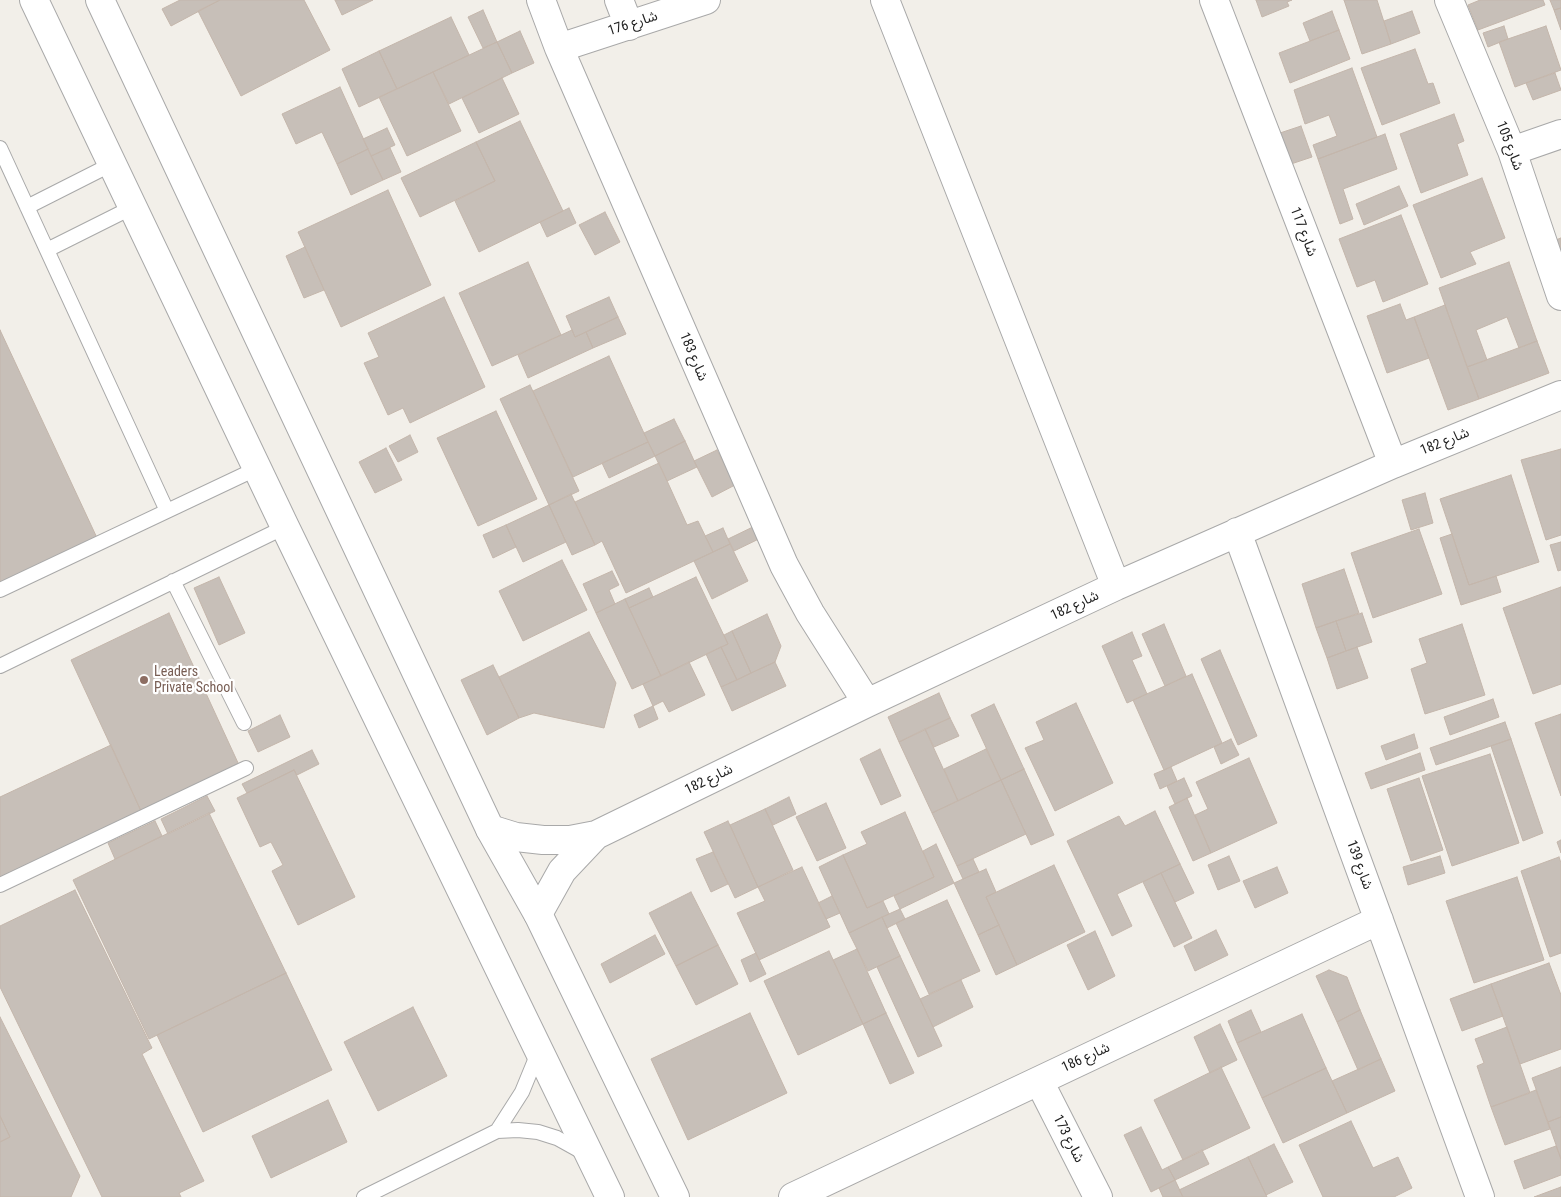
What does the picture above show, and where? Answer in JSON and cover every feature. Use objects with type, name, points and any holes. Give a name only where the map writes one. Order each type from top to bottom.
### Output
[{"type":"street","points":[[34,0],[285,527],[610,1197]]},
{"type":"street","points":[[100,0],[490,829],[538,914],[676,1196]]},
{"type":"street","name":"شارع 183","points":[[541,0],[559,48],[784,564],[810,613],[867,703]]},
{"type":"street","points":[[619,0],[629,26]]},
{"type":"street","name":"شارع 176","points":[[559,48],[706,0]]},
{"type":"street","points":[[884,0],[1116,586]]},
{"type":"street","name":"شارع 117","points":[[1214,0],[1393,464]]},
{"type":"street","name":"شارع 105","points":[[1449,0],[1512,151],[1561,296]]},
{"type":"street","points":[[1512,151],[1561,134]]},
{"type":"street","name":"شارع 182","points":[[490,829],[516,837],[543,840],[570,840],[596,835],[867,703],[1116,586],[1393,464],[1561,395]]},
{"type":"street","name":"شارع 139","points":[[1237,532],[1480,1197]]},
{"type":"street","name":"شارع 182","points":[[538,914],[562,871],[596,835]]},
{"type":"street","name":"شارع 186","points":[[793,1197],[1379,920]]},
{"type":"street","name":"شارع 173","points":[[1039,1081],[1098,1197]]},
{"type":"lane","points":[[0,148],[167,511]]},
{"type":"lane","points":[[27,207],[112,164]]},
{"type":"lane","points":[[47,250],[133,207]]},
{"type":"lane","points":[[0,590],[258,468]]},
{"type":"lane","points":[[0,666],[285,527]]},
{"type":"lane","points":[[173,581],[244,723]]},
{"type":"lane","points":[[0,885],[246,768]]},
{"type":"lane","points":[[497,1131],[522,1092],[540,1050]]},
{"type":"lane","points":[[364,1197],[497,1131],[518,1130],[557,1138],[576,1147],[592,1159]]},
{"type":"building","points":[[180,0],[220,0],[171,26],[162,9]]},
{"type":"building","points":[[220,0],[304,0],[330,50],[241,96],[198,11]]},
{"type":"building","points":[[335,0],[373,0],[342,15]]},
{"type":"building","points":[[1256,0],[1292,0],[1287,2],[1289,6],[1262,17]]},
{"type":"building","points":[[1344,0],[1377,0],[1391,44],[1362,54]]},
{"type":"building","points":[[1480,0],[1543,0],[1545,5],[1478,30],[1468,5]]},
{"type":"building","points":[[1550,0],[1561,0],[1561,8],[1554,10]]},
{"type":"building","points":[[1561,8],[1561,30],[1554,10]]},
{"type":"building","points":[[483,10],[497,42],[483,48],[468,17]]},
{"type":"building","points":[[1332,11],[1339,30],[1310,41],[1303,23]]},
{"type":"building","points":[[1412,11],[1420,33],[1391,44],[1384,21]]},
{"type":"building","points":[[451,17],[469,55],[397,89],[379,51]]},
{"type":"building","points":[[1504,26],[1508,39],[1488,47],[1483,33]]},
{"type":"building","points":[[1546,26],[1561,70],[1515,87],[1499,42]]},
{"type":"building","points":[[1339,30],[1350,59],[1290,83],[1279,53]]},
{"type":"building","points":[[520,31],[534,63],[512,73],[497,42]]},
{"type":"building","points":[[497,42],[512,73],[449,104],[433,72]]},
{"type":"building","points":[[1415,49],[1428,84],[1433,83],[1440,103],[1382,125],[1361,68]]},
{"type":"building","points":[[379,51],[397,89],[359,107],[342,69]]},
{"type":"building","points":[[1352,68],[1377,137],[1318,159],[1313,145],[1337,136],[1329,115],[1305,124],[1294,90]]},
{"type":"building","points":[[433,72],[461,131],[407,156],[379,97]]},
{"type":"building","points":[[1555,73],[1561,90],[1533,100],[1526,83]]},
{"type":"building","points":[[502,78],[519,114],[479,133],[462,98]]},
{"type":"building","points":[[340,87],[368,149],[337,164],[322,132],[296,144],[282,114]]},
{"type":"building","points":[[1454,114],[1464,141],[1457,144],[1468,175],[1421,193],[1400,134]]},
{"type":"building","points":[[520,121],[563,211],[479,252],[455,201],[495,181],[476,142]]},
{"type":"building","points":[[1301,126],[1312,157],[1285,166],[1274,135]]},
{"type":"building","points":[[387,128],[395,145],[371,156],[363,139]]},
{"type":"building","points":[[1385,134],[1397,169],[1343,189],[1353,219],[1340,224],[1318,159]]},
{"type":"building","points":[[476,142],[495,181],[420,217],[401,178]]},
{"type":"building","points":[[390,148],[401,172],[383,180],[371,156]]},
{"type":"building","points":[[368,149],[383,180],[351,195],[337,164]]},
{"type":"building","points":[[1482,178],[1505,238],[1470,252],[1476,264],[1441,278],[1413,205]]},
{"type":"building","points":[[1399,186],[1408,206],[1364,225],[1356,204]]},
{"type":"building","points":[[388,190],[431,285],[341,327],[298,232]]},
{"type":"building","points":[[569,208],[576,223],[547,237],[540,222]]},
{"type":"building","points":[[605,212],[620,242],[595,255],[579,225]]},
{"type":"building","points":[[1401,215],[1428,284],[1383,302],[1375,280],[1357,287],[1339,239]]},
{"type":"building","points":[[1561,238],[1561,266],[1553,241]]},
{"type":"building","points":[[305,247],[324,290],[304,298],[286,256]]},
{"type":"building","points":[[528,262],[561,335],[492,366],[459,293]]},
{"type":"building","points":[[1509,262],[1537,341],[1519,348],[1507,317],[1476,330],[1487,360],[1467,367],[1439,288]]},
{"type":"building","points":[[444,297],[485,387],[410,423],[403,408],[388,415],[364,363],[379,357],[368,333]]},
{"type":"building","points":[[609,297],[618,317],[575,337],[566,316]]},
{"type":"building","points":[[1400,304],[1406,320],[1414,317],[1429,358],[1387,373],[1367,316]]},
{"type":"building","points":[[1445,305],[1479,399],[1448,410],[1414,317]]},
{"type":"building","points":[[618,317],[626,334],[593,348],[586,332]]},
{"type":"building","points":[[0,330],[98,540],[0,587]]},
{"type":"building","points":[[572,330],[575,337],[586,332],[593,348],[528,378],[518,355]]},
{"type":"building","points":[[1537,341],[1549,373],[1479,399],[1467,367]]},
{"type":"building","points":[[609,356],[648,442],[573,477],[533,391]]},
{"type":"building","points":[[530,385],[579,491],[549,505],[500,399]]},
{"type":"building","points":[[496,411],[537,499],[478,526],[437,438]]},
{"type":"building","points":[[674,419],[685,441],[655,456],[644,433]]},
{"type":"building","points":[[410,435],[418,452],[398,462],[389,446]]},
{"type":"building","points":[[685,441],[697,467],[667,481],[655,456]]},
{"type":"building","points":[[648,442],[655,456],[609,478],[602,463]]},
{"type":"building","points":[[386,448],[402,480],[375,493],[359,462]]},
{"type":"building","points":[[1561,449],[1561,535],[1546,540],[1521,460]]},
{"type":"building","points":[[717,450],[735,485],[712,497],[694,461]]},
{"type":"building","points":[[659,463],[687,525],[698,521],[713,552],[626,593],[602,541],[595,545],[575,502]]},
{"type":"building","points":[[1511,475],[1539,562],[1469,585],[1440,499]]},
{"type":"building","points":[[1425,493],[1433,523],[1411,530],[1402,500]]},
{"type":"building","points":[[571,494],[595,545],[572,555],[549,505]]},
{"type":"building","points":[[549,505],[566,542],[523,562],[506,525]]},
{"type":"building","points":[[759,524],[765,536],[734,551],[728,539]]},
{"type":"building","points":[[506,525],[516,547],[493,558],[483,535]]},
{"type":"building","points":[[723,528],[730,544],[713,552],[705,536]]},
{"type":"building","points":[[1419,529],[1442,594],[1373,618],[1351,553]]},
{"type":"building","points":[[1452,534],[1469,585],[1496,576],[1501,592],[1461,605],[1440,538]]},
{"type":"building","points":[[1561,542],[1561,570],[1558,571],[1550,545]]},
{"type":"building","points":[[730,544],[748,581],[712,599],[694,561]]},
{"type":"building","points":[[562,560],[587,610],[523,641],[499,591]]},
{"type":"building","points":[[1344,569],[1359,613],[1316,628],[1302,584]]},
{"type":"building","points":[[612,571],[619,585],[609,590],[615,604],[596,613],[583,584]]},
{"type":"building","points":[[219,577],[245,633],[219,645],[194,588]]},
{"type":"building","points":[[696,577],[728,644],[661,676],[629,608]]},
{"type":"building","points":[[1561,587],[1561,684],[1533,694],[1503,608]]},
{"type":"building","points":[[649,588],[653,597],[629,608],[625,599]]},
{"type":"building","points":[[625,599],[661,676],[632,689],[596,613]]},
{"type":"building","points":[[169,613],[239,765],[141,811],[71,660]]},
{"type":"building","points":[[1362,613],[1372,642],[1346,651],[1336,621]]},
{"type":"building","points":[[767,614],[781,646],[775,662],[751,673],[732,631]]},
{"type":"building","points":[[1336,621],[1346,651],[1327,658],[1316,628]]},
{"type":"building","points":[[1164,624],[1186,676],[1165,686],[1142,634]]},
{"type":"building","points":[[1462,624],[1485,695],[1425,714],[1411,669],[1427,663],[1419,639]]},
{"type":"building","points":[[732,631],[751,673],[737,680],[721,647],[728,644],[724,635]]},
{"type":"building","points":[[589,632],[616,683],[604,728],[534,713],[519,718],[499,677]]},
{"type":"building","points":[[1132,632],[1142,656],[1132,660],[1147,694],[1127,703],[1102,646]]},
{"type":"building","points":[[721,647],[737,680],[721,687],[706,654]]},
{"type":"building","points":[[1357,647],[1368,678],[1337,689],[1327,658]]},
{"type":"building","points":[[1220,650],[1257,736],[1238,745],[1201,659]]},
{"type":"building","points":[[689,662],[705,695],[669,712],[663,701],[653,706],[643,684]]},
{"type":"building","points":[[775,662],[786,686],[732,711],[721,687]]},
{"type":"building","points":[[493,665],[519,718],[487,735],[461,680]]},
{"type":"building","points":[[1192,674],[1222,743],[1164,770],[1133,700]]},
{"type":"building","points":[[939,693],[950,718],[899,742],[888,717]]},
{"type":"building","points":[[1493,699],[1499,717],[1450,735],[1444,717]]},
{"type":"building","points":[[1076,703],[1113,783],[1055,811],[1025,748],[1044,740],[1036,722]]},
{"type":"building","points":[[994,704],[1024,769],[1001,780],[971,715]]},
{"type":"building","points":[[653,706],[658,719],[639,728],[634,715]]},
{"type":"building","points":[[1561,714],[1561,796],[1535,723]]},
{"type":"building","points":[[280,715],[290,737],[258,752],[248,731]]},
{"type":"building","points":[[950,718],[959,736],[934,747],[925,729]]},
{"type":"building","points":[[1505,722],[1511,739],[1436,765],[1430,748]]},
{"type":"building","points":[[925,729],[958,801],[932,813],[899,742]]},
{"type":"building","points":[[1414,734],[1418,748],[1386,760],[1381,746]]},
{"type":"building","points":[[1231,739],[1239,755],[1221,764],[1214,747]]},
{"type":"building","points":[[1511,739],[1543,833],[1523,841],[1491,746]]},
{"type":"building","points":[[111,745],[141,811],[0,877],[0,797]]},
{"type":"building","points":[[880,749],[901,796],[881,805],[860,759]]},
{"type":"building","points":[[986,749],[1001,780],[958,801],[944,769]]},
{"type":"building","points":[[312,750],[319,764],[297,775],[294,770],[247,793],[242,784]]},
{"type":"building","points":[[1420,753],[1425,770],[1371,789],[1365,773]]},
{"type":"building","points":[[1490,754],[1519,843],[1452,866],[1422,776]]},
{"type":"building","points":[[1249,758],[1277,823],[1211,853],[1195,815],[1208,809],[1196,782]]},
{"type":"building","points":[[1171,767],[1177,781],[1160,789],[1154,774]]},
{"type":"building","points":[[1024,769],[1054,835],[1031,845],[1001,780]]},
{"type":"building","points":[[294,770],[355,897],[298,925],[272,871],[283,865],[271,842],[260,847],[237,798]]},
{"type":"building","points":[[1184,778],[1192,796],[1175,804],[1167,786]]},
{"type":"building","points":[[1419,778],[1443,850],[1411,861],[1387,789]]},
{"type":"building","points":[[1001,780],[1026,834],[957,866],[932,813]]},
{"type":"building","points":[[207,796],[215,811],[168,834],[161,819]]},
{"type":"building","points":[[789,797],[796,814],[773,825],[765,809]]},
{"type":"building","points":[[1187,798],[1211,853],[1193,861],[1169,807]]},
{"type":"building","points":[[826,803],[846,848],[817,861],[796,817]]},
{"type":"building","points":[[765,809],[793,870],[758,887],[730,825]]},
{"type":"building","points":[[1155,811],[1180,864],[1117,894],[1132,926],[1112,936],[1067,841],[1119,816],[1125,826]]},
{"type":"building","points":[[905,812],[934,877],[867,908],[843,855],[867,844],[861,832]]},
{"type":"building","points":[[209,813],[286,973],[149,1039],[73,880]]},
{"type":"building","points":[[155,821],[162,836],[115,859],[108,843]]},
{"type":"building","points":[[728,821],[758,887],[735,898],[704,832]]},
{"type":"building","points":[[1561,840],[1561,853],[1557,842]]},
{"type":"building","points":[[936,844],[954,883],[900,909],[894,896],[934,877],[923,851]]},
{"type":"building","points":[[713,852],[728,884],[711,892],[696,859]]},
{"type":"building","points":[[843,855],[867,908],[883,901],[889,914],[849,933],[819,867]]},
{"type":"building","points":[[1229,856],[1240,881],[1218,890],[1208,865]]},
{"type":"building","points":[[1440,856],[1445,873],[1408,885],[1403,867]]},
{"type":"building","points":[[1559,857],[1561,863],[1561,953],[1550,957],[1521,871]]},
{"type":"building","points":[[973,859],[979,872],[963,879],[957,866]]},
{"type":"building","points":[[1180,864],[1194,893],[1175,902],[1161,873]]},
{"type":"building","points":[[1054,865],[1085,932],[1017,965],[986,897]]},
{"type":"building","points":[[802,867],[830,927],[759,960],[737,913],[765,901],[758,887]]},
{"type":"building","points":[[1277,867],[1288,893],[1255,908],[1243,881]]},
{"type":"building","points":[[986,869],[996,892],[986,897],[999,925],[978,935],[954,883]]},
{"type":"building","points":[[1161,873],[1192,938],[1174,947],[1143,882]]},
{"type":"building","points":[[1517,877],[1544,960],[1474,983],[1446,901]]},
{"type":"building","points":[[75,890],[152,1048],[142,1054],[204,1181],[179,1193],[181,1197],[102,1197],[0,987],[0,926]]},
{"type":"building","points":[[691,892],[718,945],[676,966],[649,913]]},
{"type":"building","points":[[832,896],[840,913],[826,919],[818,903]]},
{"type":"building","points":[[947,900],[980,971],[929,994],[896,923]]},
{"type":"building","points":[[900,909],[905,919],[887,928],[882,917]]},
{"type":"building","points":[[882,917],[900,956],[868,971],[849,933]]},
{"type":"building","points":[[999,925],[1017,965],[996,975],[978,935]]},
{"type":"building","points":[[1216,930],[1228,955],[1195,971],[1184,946]]},
{"type":"building","points":[[1095,931],[1115,976],[1088,990],[1067,945]]},
{"type":"building","points":[[655,935],[665,954],[610,983],[601,964]]},
{"type":"building","points":[[718,945],[738,984],[696,1005],[676,966]]},
{"type":"building","points":[[857,949],[886,1013],[863,1024],[833,960]]},
{"type":"building","points":[[829,951],[863,1024],[798,1055],[764,981]]},
{"type":"building","points":[[756,953],[766,974],[750,982],[741,960]]},
{"type":"building","points":[[900,956],[942,1046],[918,1057],[877,967]]},
{"type":"building","points":[[1549,963],[1561,995],[1561,1049],[1520,1064],[1491,984]]},
{"type":"building","points":[[1329,970],[1347,977],[1360,1010],[1337,1022],[1316,976]]},
{"type":"building","points":[[286,973],[332,1070],[203,1132],[157,1035]]},
{"type":"building","points":[[961,980],[973,1007],[933,1027],[920,999]]},
{"type":"building","points":[[1491,984],[1503,1016],[1462,1031],[1450,999]]},
{"type":"building","points":[[413,1007],[447,1076],[378,1111],[344,1042]]},
{"type":"building","points":[[1251,1010],[1261,1032],[1237,1043],[1228,1021]]},
{"type":"building","points":[[1360,1010],[1381,1059],[1358,1070],[1337,1022]]},
{"type":"building","points":[[750,1013],[787,1093],[688,1140],[651,1059]]},
{"type":"building","points":[[886,1013],[914,1073],[890,1084],[863,1024]]},
{"type":"building","points":[[1302,1014],[1326,1068],[1262,1098],[1237,1043]]},
{"type":"building","points":[[0,1017],[80,1176],[71,1197],[0,1197],[0,1142],[10,1137],[0,1116]]},
{"type":"building","points":[[1220,1024],[1237,1060],[1210,1073],[1194,1037]]},
{"type":"building","points":[[1507,1027],[1530,1093],[1491,1107],[1477,1066],[1484,1063],[1475,1039]]},
{"type":"building","points":[[1381,1059],[1395,1091],[1347,1113],[1332,1081]]},
{"type":"building","points":[[1221,1067],[1250,1128],[1183,1160],[1154,1100]]},
{"type":"building","points":[[1561,1067],[1561,1117],[1548,1122],[1532,1078]]},
{"type":"building","points":[[1326,1068],[1347,1113],[1283,1143],[1262,1098]]},
{"type":"building","points":[[1536,1090],[1550,1129],[1505,1145],[1491,1107]]},
{"type":"building","points":[[328,1100],[347,1142],[271,1178],[252,1136]]},
{"type":"building","points":[[0,1116],[10,1137],[0,1142]]},
{"type":"building","points":[[1561,1117],[1561,1159],[1548,1122]]},
{"type":"building","points":[[1351,1121],[1373,1168],[1398,1157],[1412,1188],[1394,1197],[1323,1197],[1299,1145]]},
{"type":"building","points":[[1141,1127],[1162,1170],[1168,1167],[1175,1180],[1151,1192],[1124,1135]]},
{"type":"building","points":[[1274,1144],[1293,1182],[1266,1195],[1248,1157]]},
{"type":"building","points":[[1556,1146],[1561,1159],[1561,1175],[1524,1189],[1514,1161]]},
{"type":"building","points":[[1202,1150],[1209,1164],[1175,1180],[1168,1167]]},
{"type":"building","points":[[1248,1157],[1267,1197],[1183,1197],[1179,1190]]},
{"type":"building","points":[[1175,1180],[1183,1197],[1163,1197],[1159,1188]]},
{"type":"building","points":[[1561,1187],[1561,1197],[1534,1197]]},
{"type":"place","name":"Leaders Private School","points":[[144,680]]}]
